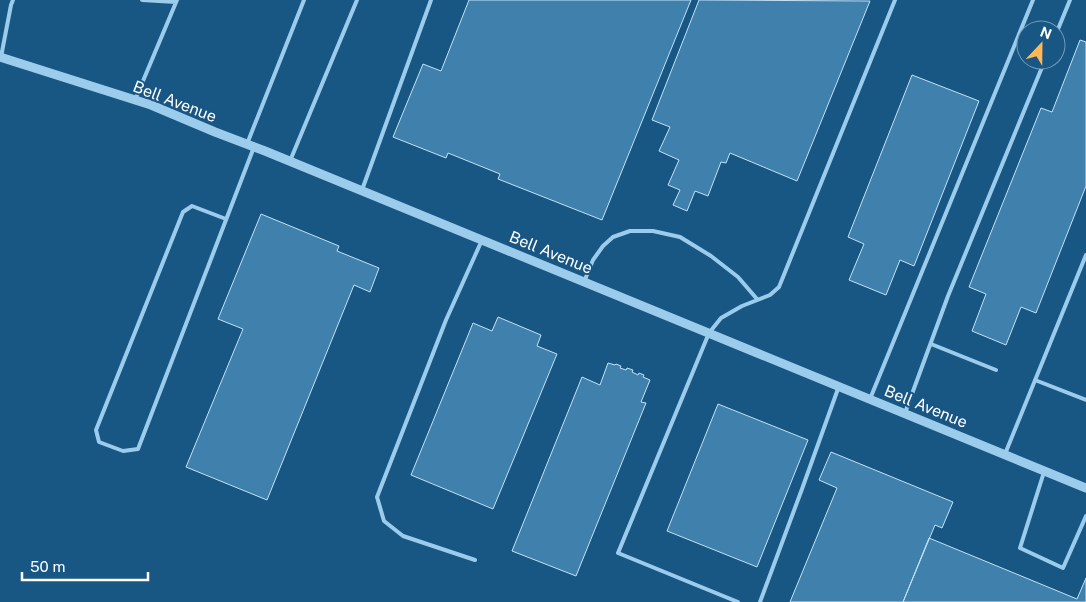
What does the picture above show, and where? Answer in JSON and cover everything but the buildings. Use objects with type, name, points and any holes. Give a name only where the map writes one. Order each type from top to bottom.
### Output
[{"type":"street","name":"Bell Avenue","points":[[0,57],[135,100],[250,145],[1086,488]]},
{"type":"lane","points":[[0,57],[13,0]]},
{"type":"lane","points":[[135,100],[176,1],[142,0]]},
{"type":"lane","points":[[226,219],[192,206],[182,212],[96,430],[99,442],[123,451],[138,449],[226,219],[250,145],[304,0]]},
{"type":"lane","points":[[290,161],[357,0]]},
{"type":"lane","points":[[362,190],[431,0]]},
{"type":"lane","points":[[738,602],[618,553],[709,333],[721,318],[742,306],[770,295],[779,287],[895,0]]},
{"type":"lane","points":[[870,399],[1034,0]]},
{"type":"lane","points":[[1062,20],[1070,0]]},
{"type":"lane","points":[[905,413],[948,296],[1041,70]]},
{"type":"lane","points":[[584,282],[593,260],[602,246],[614,237],[630,231],[654,231],[680,237],[711,256],[738,276],[757,299]]},
{"type":"lane","points":[[475,560],[403,536],[384,521],[377,497],[446,320],[482,240]]},
{"type":"lane","points":[[1005,454],[1086,255]]},
{"type":"lane","points":[[931,344],[996,370]]},
{"type":"lane","points":[[1035,380],[1086,400]]},
{"type":"lane","points":[[760,602],[839,386]]},
{"type":"lane","points":[[1044,470],[1020,548],[1063,568],[1086,516]]}]
